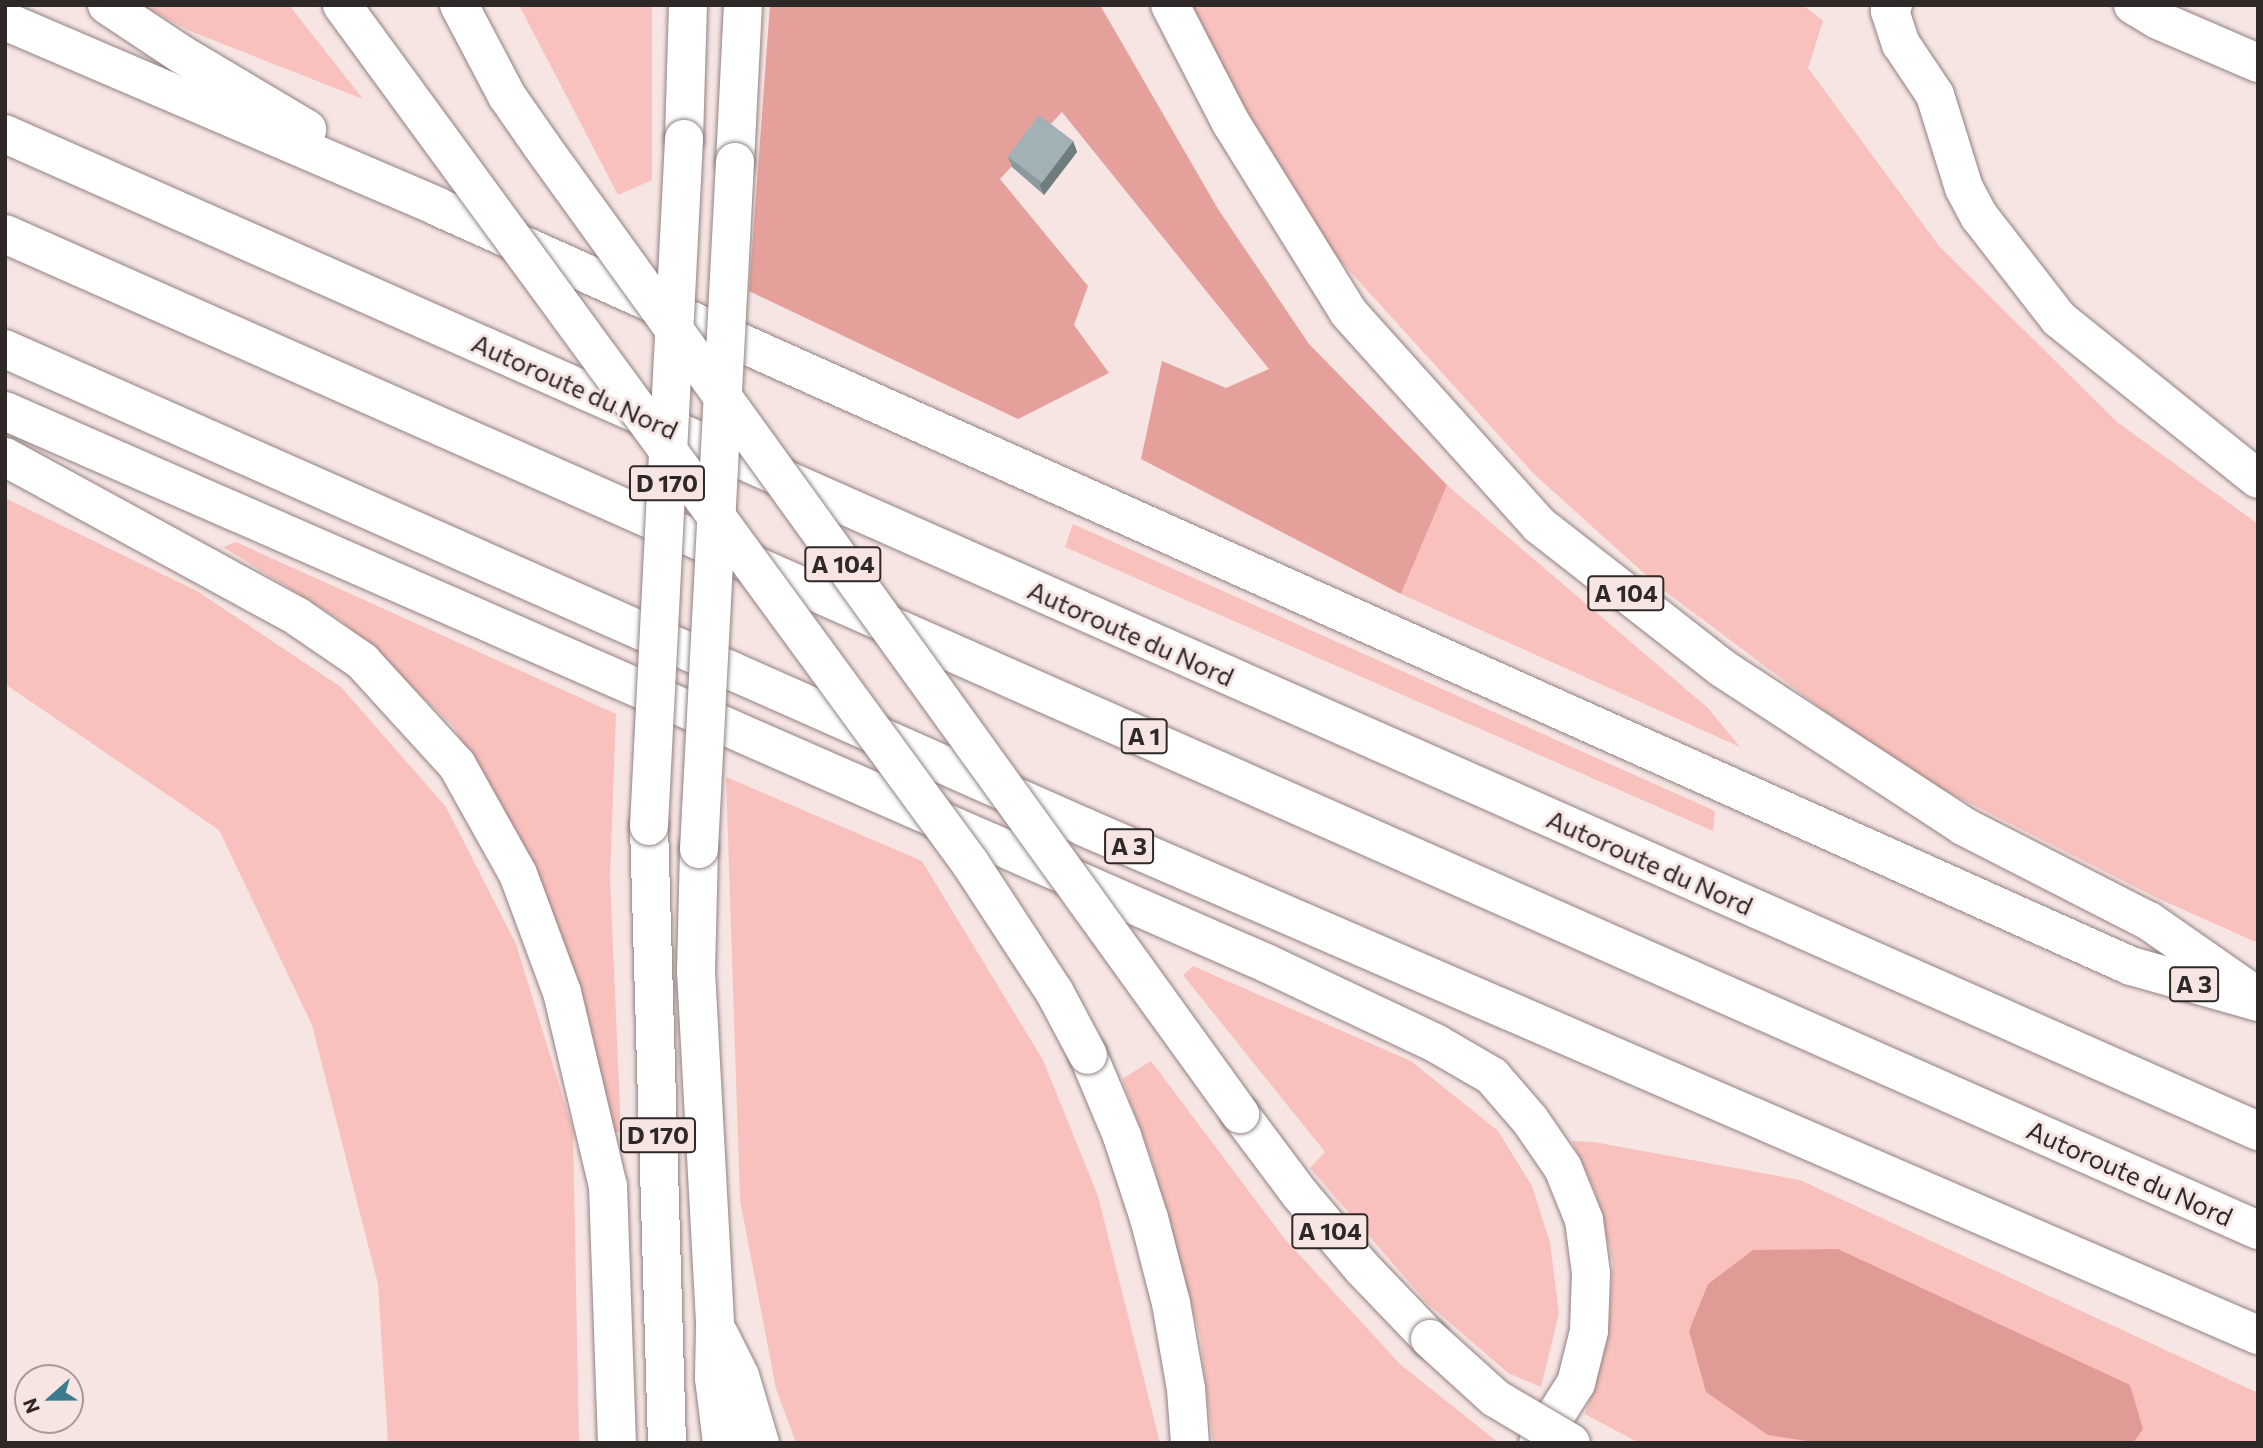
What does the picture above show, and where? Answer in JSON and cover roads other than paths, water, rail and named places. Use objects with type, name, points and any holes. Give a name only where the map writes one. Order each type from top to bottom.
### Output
[{"type":"main road","points":[[107,5],[181,54],[438,207]]},
{"type":"main road","points":[[342,5],[970,863],[1055,993],[1088,1055],[1122,1136],[1149,1218],[1171,1303],[1186,1389],[1191,1443]]},
{"type":"main road","name":"A 104","points":[[459,5],[507,96],[541,145],[1299,1193],[1362,1268],[1430,1339],[1495,1398],[1571,1443]]},
{"type":"main road","points":[[688,5],[688,78]]},
{"type":"main road","name":"D 170","points":[[667,1443],[649,826],[684,139],[694,5]]},
{"type":"main road","points":[[722,1443],[714,1378],[715,1325],[696,971],[699,849],[743,5]]},
{"type":"main road","name":"A 104","points":[[1170,5],[1231,123],[1348,312],[1539,525],[1722,668],[1963,826],[2149,921],[2258,1000]]},
{"type":"main road","points":[[1893,5],[1890,11],[1901,44],[1934,95],[1964,188],[1979,216],[2059,319],[2258,479]]},
{"type":"main road","points":[[2133,5],[2158,20],[2258,63]]},
{"type":"main road","name":"A 3","points":[[5,21],[438,207],[2131,966],[2258,1000]]},
{"type":"main road","name":"Autoroute du Nord","points":[[5,134],[2258,1131]]},
{"type":"main road","name":"Autoroute du Nord","points":[[5,234],[2258,1230]]},
{"type":"main road","name":"A 3","points":[[5,349],[1084,827],[2258,1335]]},
{"type":"main road","points":[[5,411],[1266,963],[1437,1044],[1492,1076],[1530,1120],[1563,1168],[1584,1220],[1586,1233],[1591,1273],[1589,1331],[1576,1383],[1538,1443]]},
{"type":"main road","points":[[5,457],[298,617],[362,662],[457,765],[518,874],[565,1005],[608,1186],[617,1443]]},
{"type":"main road","points":[[715,1325],[740,1376],[761,1443]]}]
